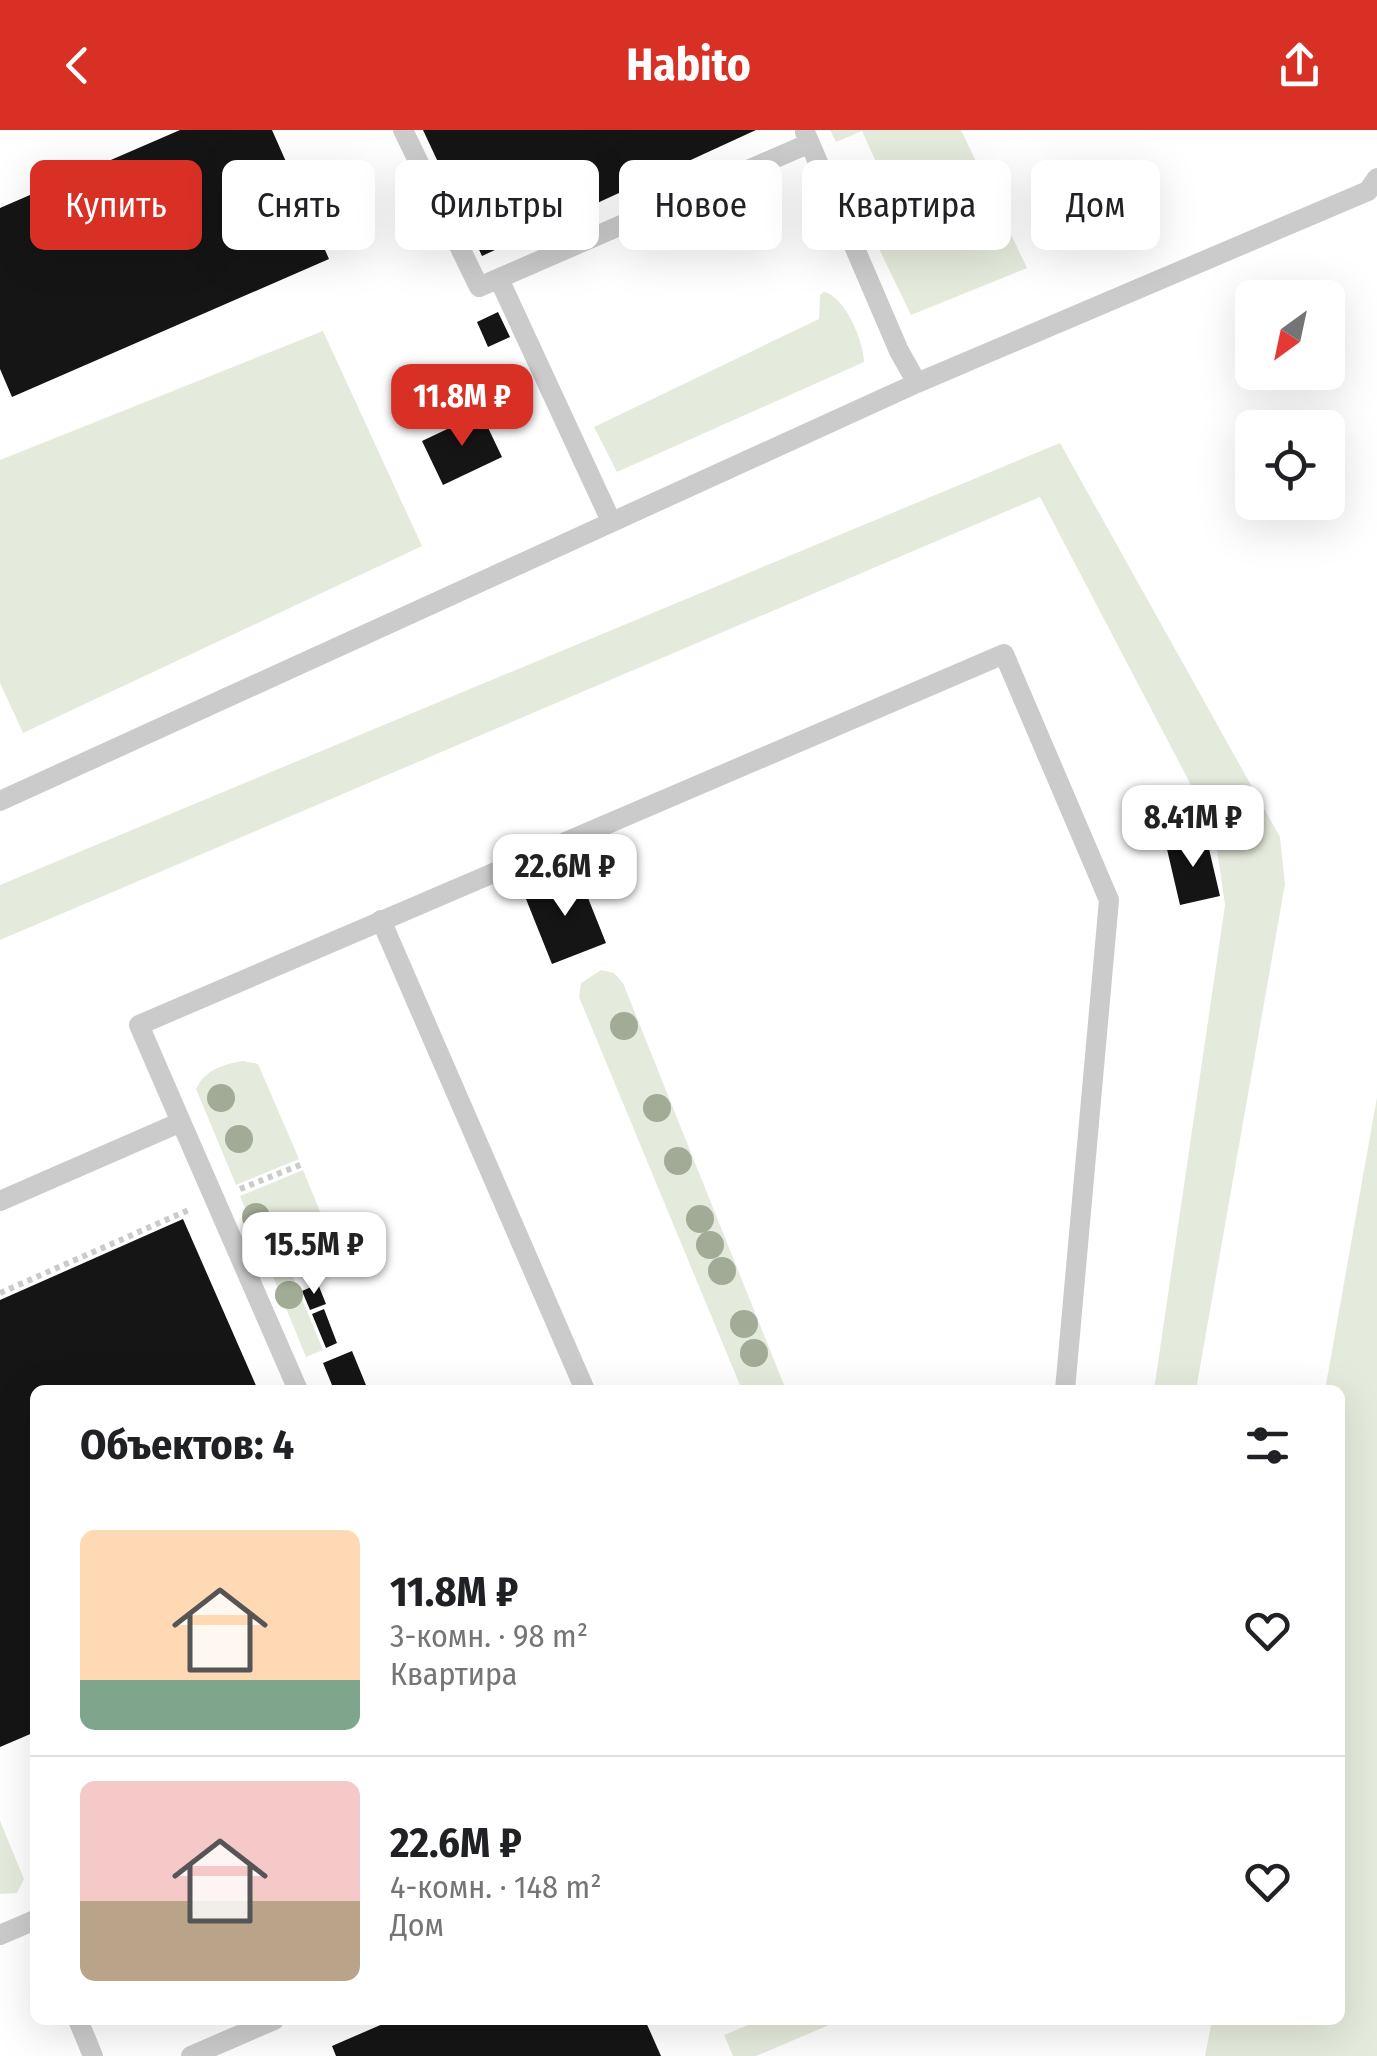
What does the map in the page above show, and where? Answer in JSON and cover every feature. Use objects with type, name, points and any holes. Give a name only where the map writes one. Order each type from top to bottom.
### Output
[{"type":"lane","points":[[403,130],[479,287],[807,136],[900,352],[918,384]]},
{"type":"lane","points":[[0,800],[918,384],[1368,191],[1377,178]]},
{"type":"lane","points":[[499,279],[611,521]]},
{"type":"lane","points":[[296,1385],[139,1026],[1004,654],[1109,900],[1065,1385]]},
{"type":"lane","points":[[381,920],[583,1385]]},
{"type":"lane","points":[[0,1201],[181,1122]]},
{"type":"lane","points":[[0,1935],[30,1923]]},
{"type":"lane","points":[[80,2025],[93,2056]]},
{"type":"lane","points":[[191,2056],[262,2025]]},
{"type":"path","points":[[0,1293],[305,1163]]},
{"type":"green space","points":[[830,130],[961,130],[975,160],[875,160],[862,131],[836,142]]},
{"type":"green space","points":[[1011,235],[1027,268],[911,315],[880,250],[1011,250]]},
{"type":"green space","points":[[824,292],[839,302],[852,321],[864,362],[617,472],[594,427],[819,319],[820,295]]},
{"type":"green space","points":[[323,331],[422,546],[23,733],[0,683],[0,460]]},
{"type":"green space","points":[[1060,443],[1280,837],[1285,884],[1197,1385],[1155,1385],[1225,905],[1214,829],[1040,497],[0,940],[0,885]]},
{"type":"green space","points":[[601,970],[614,973],[623,983],[784,1385],[740,1385],[579,997],[581,983]]},
{"type":"green space","points":[[243,1061],[258,1064],[299,1159],[236,1185],[196,1089],[215,1069]]},
{"type":"green space","points":[[1377,1097],[1377,2056],[1205,2056],[1211,2025],[1345,2025],[1345,1385],[1326,1385]]},
{"type":"green space","points":[[303,1170],[335,1248],[289,1267],[323,1350],[306,1357],[240,1196]]},
{"type":"green space","points":[[0,1821],[24,1879],[17,1893],[0,1894]]},
{"type":"green space","points":[[748,2025],[829,2025],[756,2056],[733,2056],[724,2035]]},
{"type":"building","points":[[180,130],[272,130],[285,160],[222,160],[222,250],[325,250],[329,259],[12,397],[0,369],[0,208],[30,195],[30,250],[202,250],[202,160],[111,160]]},
{"type":"building","points":[[423,130],[756,130],[691,160],[619,160],[619,193],[599,202],[599,160],[437,160]]},
{"type":"building","points":[[498,312],[510,337],[488,347],[477,322]]},
{"type":"building","points":[[481,413],[502,457],[443,485],[422,441]]},
{"type":"building","points":[[1206,836],[1220,896],[1180,905],[1166,845]]},
{"type":"building","points":[[578,873],[606,943],[552,964],[524,894]]},
{"type":"building","points":[[183,1219],[256,1385],[30,1385],[30,1734],[0,1747],[0,1300]]},
{"type":"building","points":[[318,1284],[326,1304],[310,1310],[302,1291]]},
{"type":"building","points":[[324,1309],[337,1343],[326,1348],[312,1314]]},
{"type":"building","points":[[352,1351],[366,1385],[332,1385],[323,1363]]},
{"type":"building","points":[[380,2025],[647,2025],[661,2056],[336,2056],[332,2046]]}]
